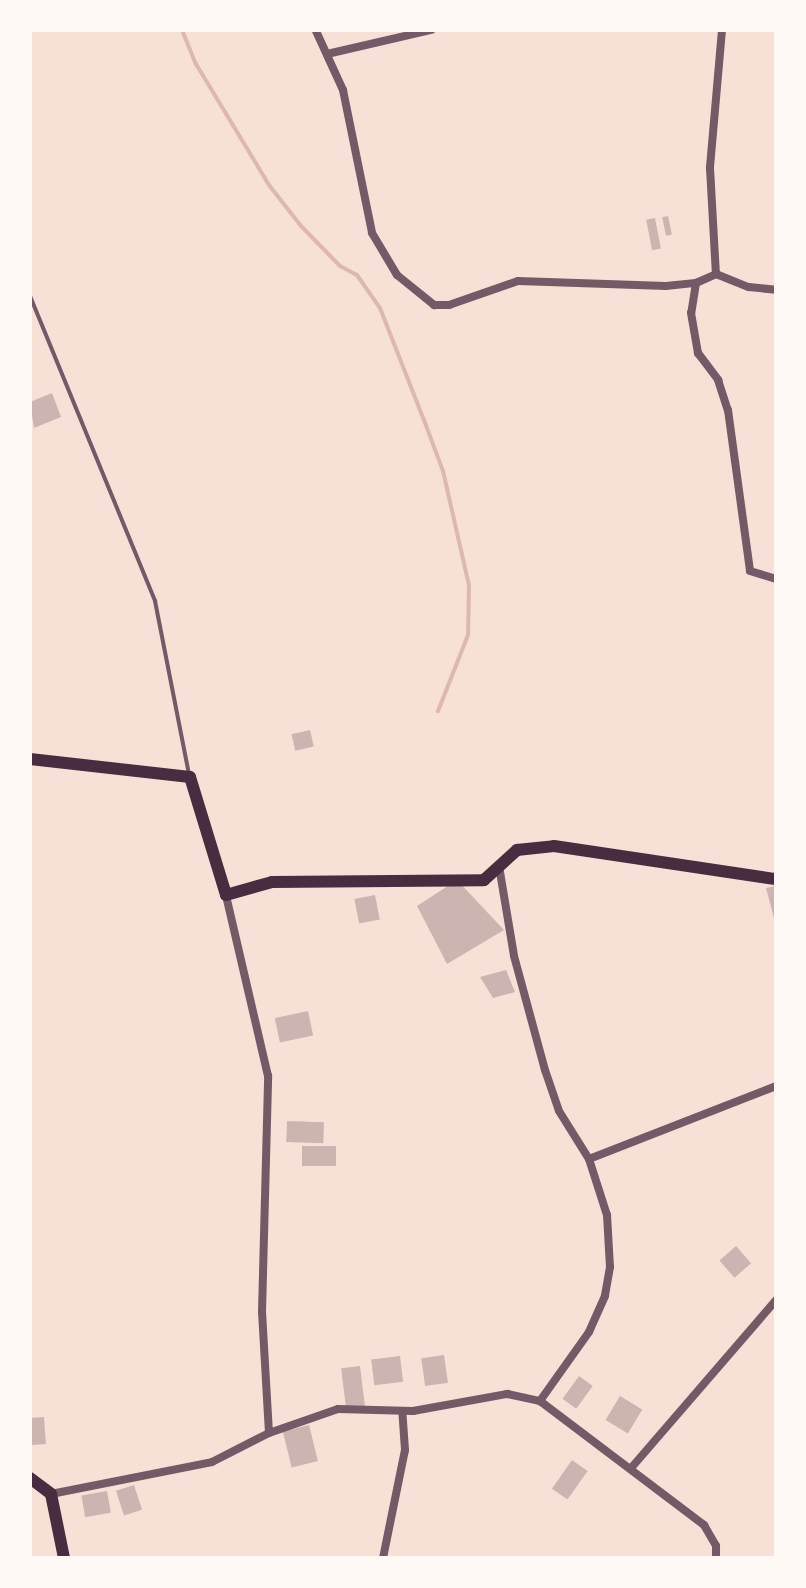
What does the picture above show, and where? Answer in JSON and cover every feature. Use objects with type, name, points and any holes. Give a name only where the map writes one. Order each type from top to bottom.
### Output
[{"type":"main road","points":[[30,759],[190,777],[226,895],[272,882],[484,880],[517,850],[554,846],[776,879]]},
{"type":"main road","points":[[30,1478],[51,1494],[64,1558]]},
{"type":"street","points":[[327,54],[431,30]]},
{"type":"street","points":[[716,274],[710,168],[722,30]]},
{"type":"street","points":[[316,31],[343,90],[372,233],[397,275],[434,305],[449,305],[518,281],[696,283],[716,274],[749,287],[776,290]]},
{"type":"street","points":[[696,283],[691,313],[698,353],[718,380],[728,410],[750,571],[776,579]]},
{"type":"street","points":[[499,866],[514,956],[541,1056],[559,1111],[589,1159],[607,1215],[610,1267],[605,1296],[589,1332],[540,1401]]},
{"type":"street","points":[[226,895],[268,1076],[262,1312],[269,1433]]},
{"type":"street","points":[[589,1159],[776,1086]]},
{"type":"street","points":[[632,1467],[776,1300]]},
{"type":"street","points":[[51,1494],[212,1462],[269,1433],[338,1409],[402,1411],[507,1394],[540,1401],[632,1467],[704,1525],[716,1546],[716,1558]]},
{"type":"street","points":[[383,1558],[405,1450],[402,1411]]},
{"type":"lane","points":[[30,296],[155,601],[190,777]]},
{"type":"building","points":[[668,216],[672,235],[666,236],[662,217]]},
{"type":"building","points":[[655,218],[661,248],[652,250],[646,220]]},
{"type":"building","points":[[52,393],[61,417],[34,428],[30,402]]},
{"type":"building","points":[[310,730],[314,747],[295,751],[291,734]]},
{"type":"building","points":[[457,880],[504,930],[447,964],[417,906]]},
{"type":"building","points":[[776,886],[776,922],[775,922],[766,888]]},
{"type":"building","points":[[375,895],[380,920],[359,924],[354,899]]},
{"type":"building","points":[[506,970],[515,992],[493,998],[480,977]]},
{"type":"building","points":[[308,1011],[313,1035],[280,1043],[275,1018]]},
{"type":"building","points":[[287,1121],[324,1122],[323,1143],[286,1142]]},
{"type":"building","points":[[302,1146],[336,1146],[336,1166],[302,1166]]},
{"type":"building","points":[[736,1246],[751,1263],[734,1278],[719,1260]]},
{"type":"building","points":[[444,1355],[448,1383],[425,1386],[421,1358]]},
{"type":"building","points":[[400,1356],[403,1382],[374,1385],[371,1360]]},
{"type":"building","points":[[360,1366],[365,1406],[346,1408],[341,1368]]},
{"type":"building","points":[[579,1376],[593,1386],[576,1409],[563,1399]]},
{"type":"building","points":[[620,1396],[642,1409],[628,1433],[606,1420]]},
{"type":"building","points":[[44,1417],[46,1444],[32,1445],[30,1418]]},
{"type":"building","points":[[309,1425],[318,1461],[292,1467],[283,1432]]},
{"type":"building","points":[[572,1460],[588,1471],[567,1500],[552,1489]]},
{"type":"building","points":[[134,1485],[142,1510],[124,1516],[116,1491]]},
{"type":"building","points":[[107,1491],[111,1513],[85,1517],[81,1496]]},
{"type":"waterway","points":[[182,30],[196,64],[269,185],[301,226],[340,266],[357,275],[380,308],[424,420],[443,471],[469,585],[468,635],[438,711]]}]
